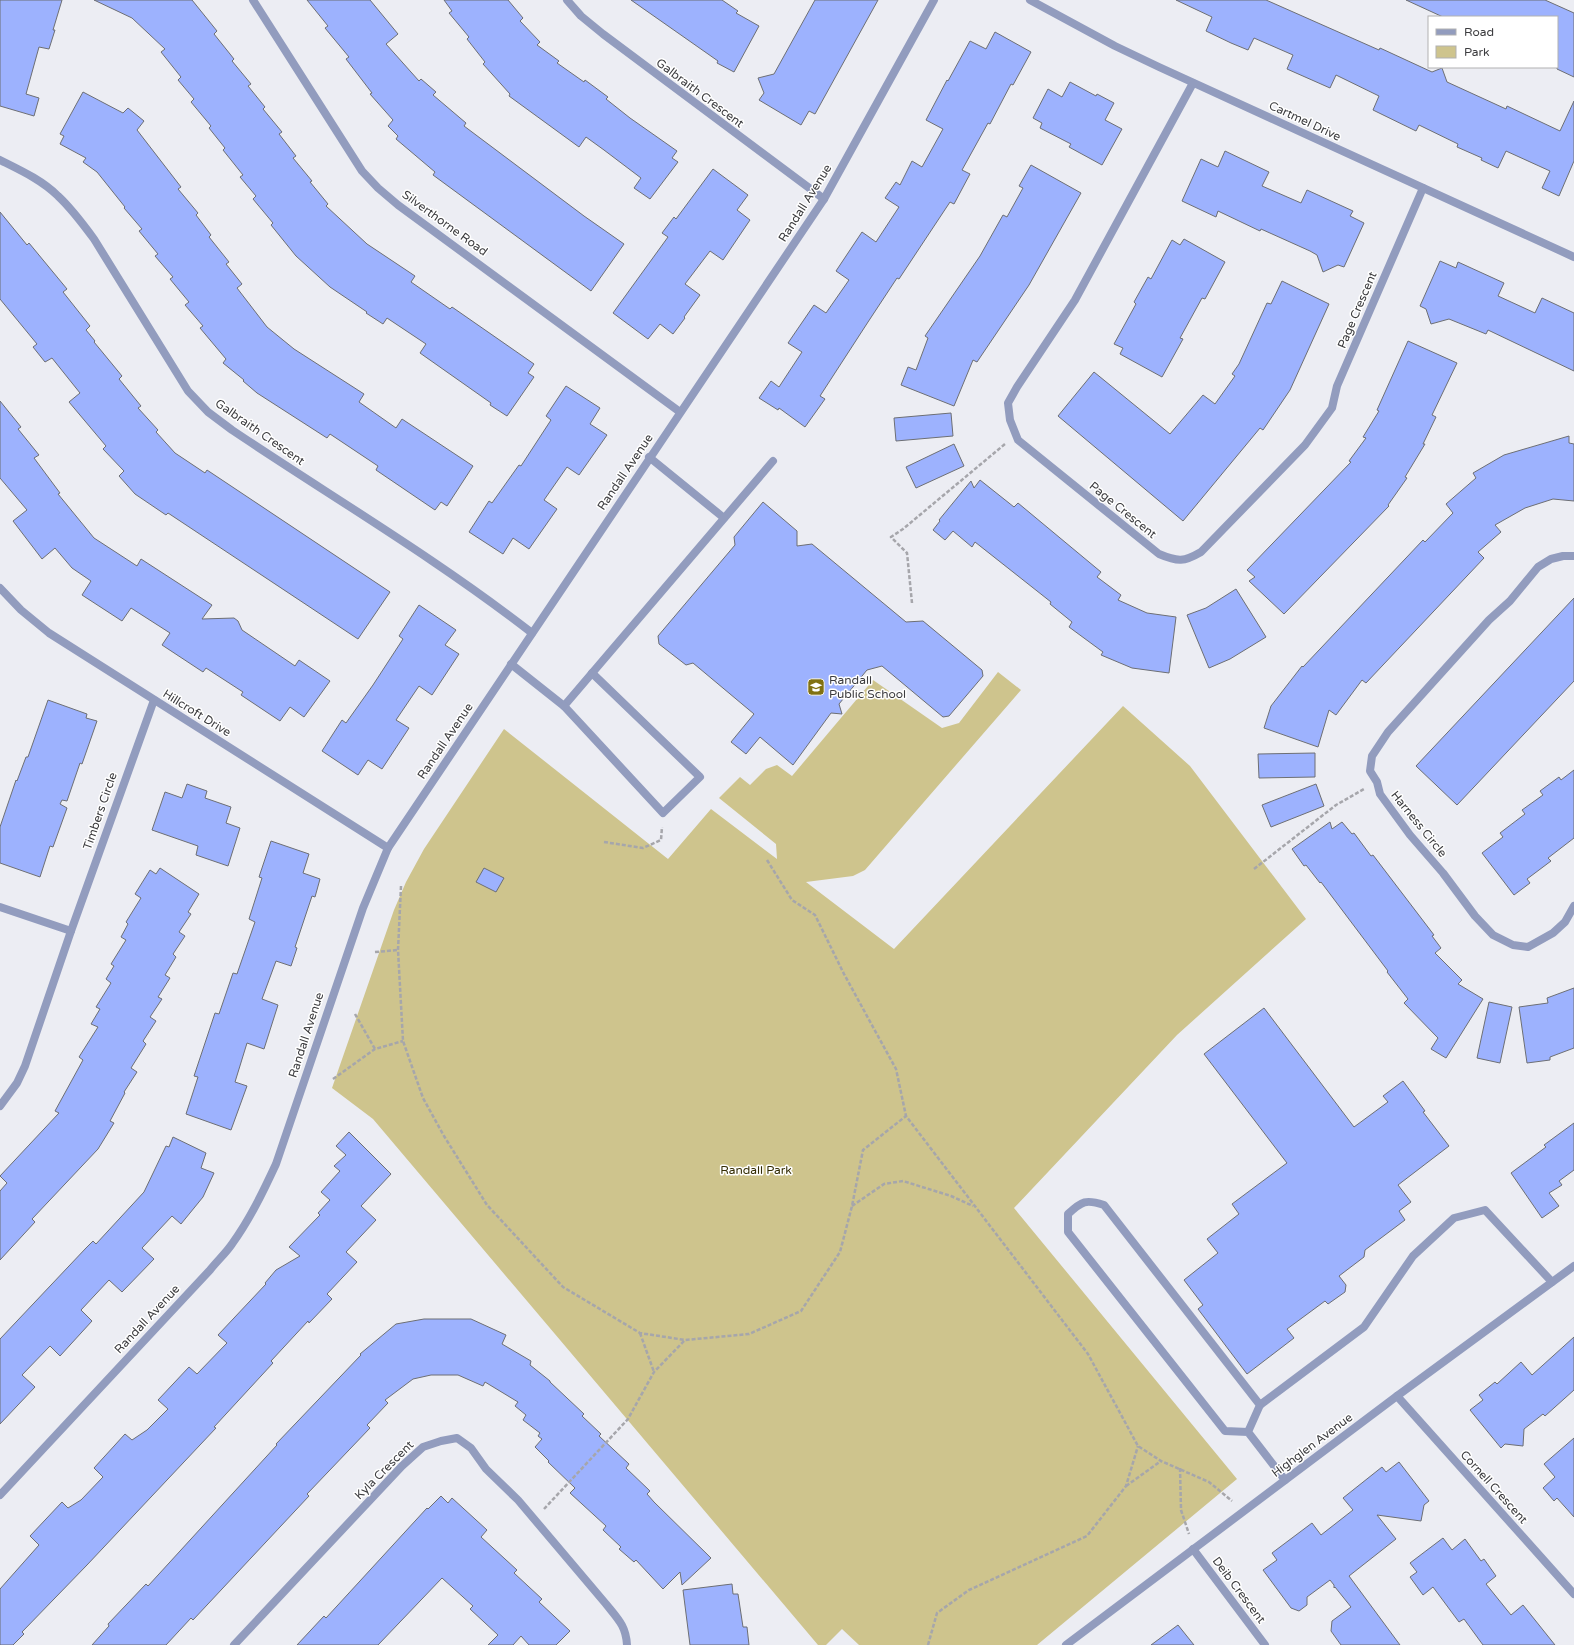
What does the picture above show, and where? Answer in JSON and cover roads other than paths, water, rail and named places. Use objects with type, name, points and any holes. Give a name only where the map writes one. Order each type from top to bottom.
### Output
[{"type":"street","name":"Silverthorne Road","points":[[253,0],[362,171],[378,188],[398,205],[680,412]]},
{"type":"street","name":"Galbraith Crescent","points":[[567,0],[581,16],[603,34],[824,199]]},
{"type":"street","name":"Randall Avenue","points":[[0,1495],[232,1245],[253,1211],[276,1164],[358,923],[388,848],[824,199],[934,0]]},
{"type":"street","name":"Cartmel Drive","points":[[1030,0],[1115,46],[1193,83],[1574,257]]},
{"type":"street","name":"Page Crescent","points":[[1193,83],[1075,300],[1008,403],[1010,420],[1018,440],[1159,554],[1174,560],[1181,560],[1188,559],[1201,552],[1305,445],[1332,408],[1337,386],[1423,188]]},
{"type":"street","name":"Galbraith Crescent","points":[[0,160],[33,177],[58,195],[79,219],[94,239],[188,391],[208,412],[239,435],[489,601],[532,633]]},
{"type":"street","points":[[650,457],[724,518]]},
{"type":"street","points":[[564,706],[773,461]]},
{"type":"street","name":"Harness Circle","points":[[1574,556],[1563,556],[1551,559],[1538,567],[1510,601],[1489,620],[1388,732],[1372,756],[1370,771],[1380,794],[1475,916],[1493,935],[1513,945],[1528,947],[1552,933],[1565,922],[1574,906]]},
{"type":"street","name":"Hillcroft Drive","points":[[0,588],[21,610],[49,633],[388,848]]},
{"type":"street","points":[[511,664],[564,706],[663,813],[700,777],[592,673]]},
{"type":"street","name":"Timbers Circle","points":[[0,1106],[17,1083],[25,1066],[71,931],[154,700]]},
{"type":"street","points":[[0,907],[71,931]]},
{"type":"street","points":[[1260,1405],[1104,1205],[1091,1201],[1078,1204],[1068,1214],[1068,1232],[1225,1431],[1248,1432],[1285,1480]]},
{"type":"street","points":[[1248,1432],[1260,1405],[1364,1327],[1413,1256],[1454,1218],[1486,1210],[1552,1282]]},
{"type":"street","name":"Highglen Avenue","points":[[1066,1645],[1397,1396],[1574,1266]]},
{"type":"street","name":"Cornell Crescent","points":[[1397,1396],[1574,1594]]},
{"type":"street","name":"Kyla Crescent","points":[[234,1645],[402,1466],[423,1447],[457,1438],[470,1448],[486,1469],[518,1500],[620,1622],[626,1632],[627,1645]]},
{"type":"street","name":"Deib Crescent","points":[[1193,1549],[1265,1645]]},
{"type":"place","name":"Randall Public School","points":[[816,687]]},
{"type":"park label","name":"Randall Park","points":[[756,1170]]}]
